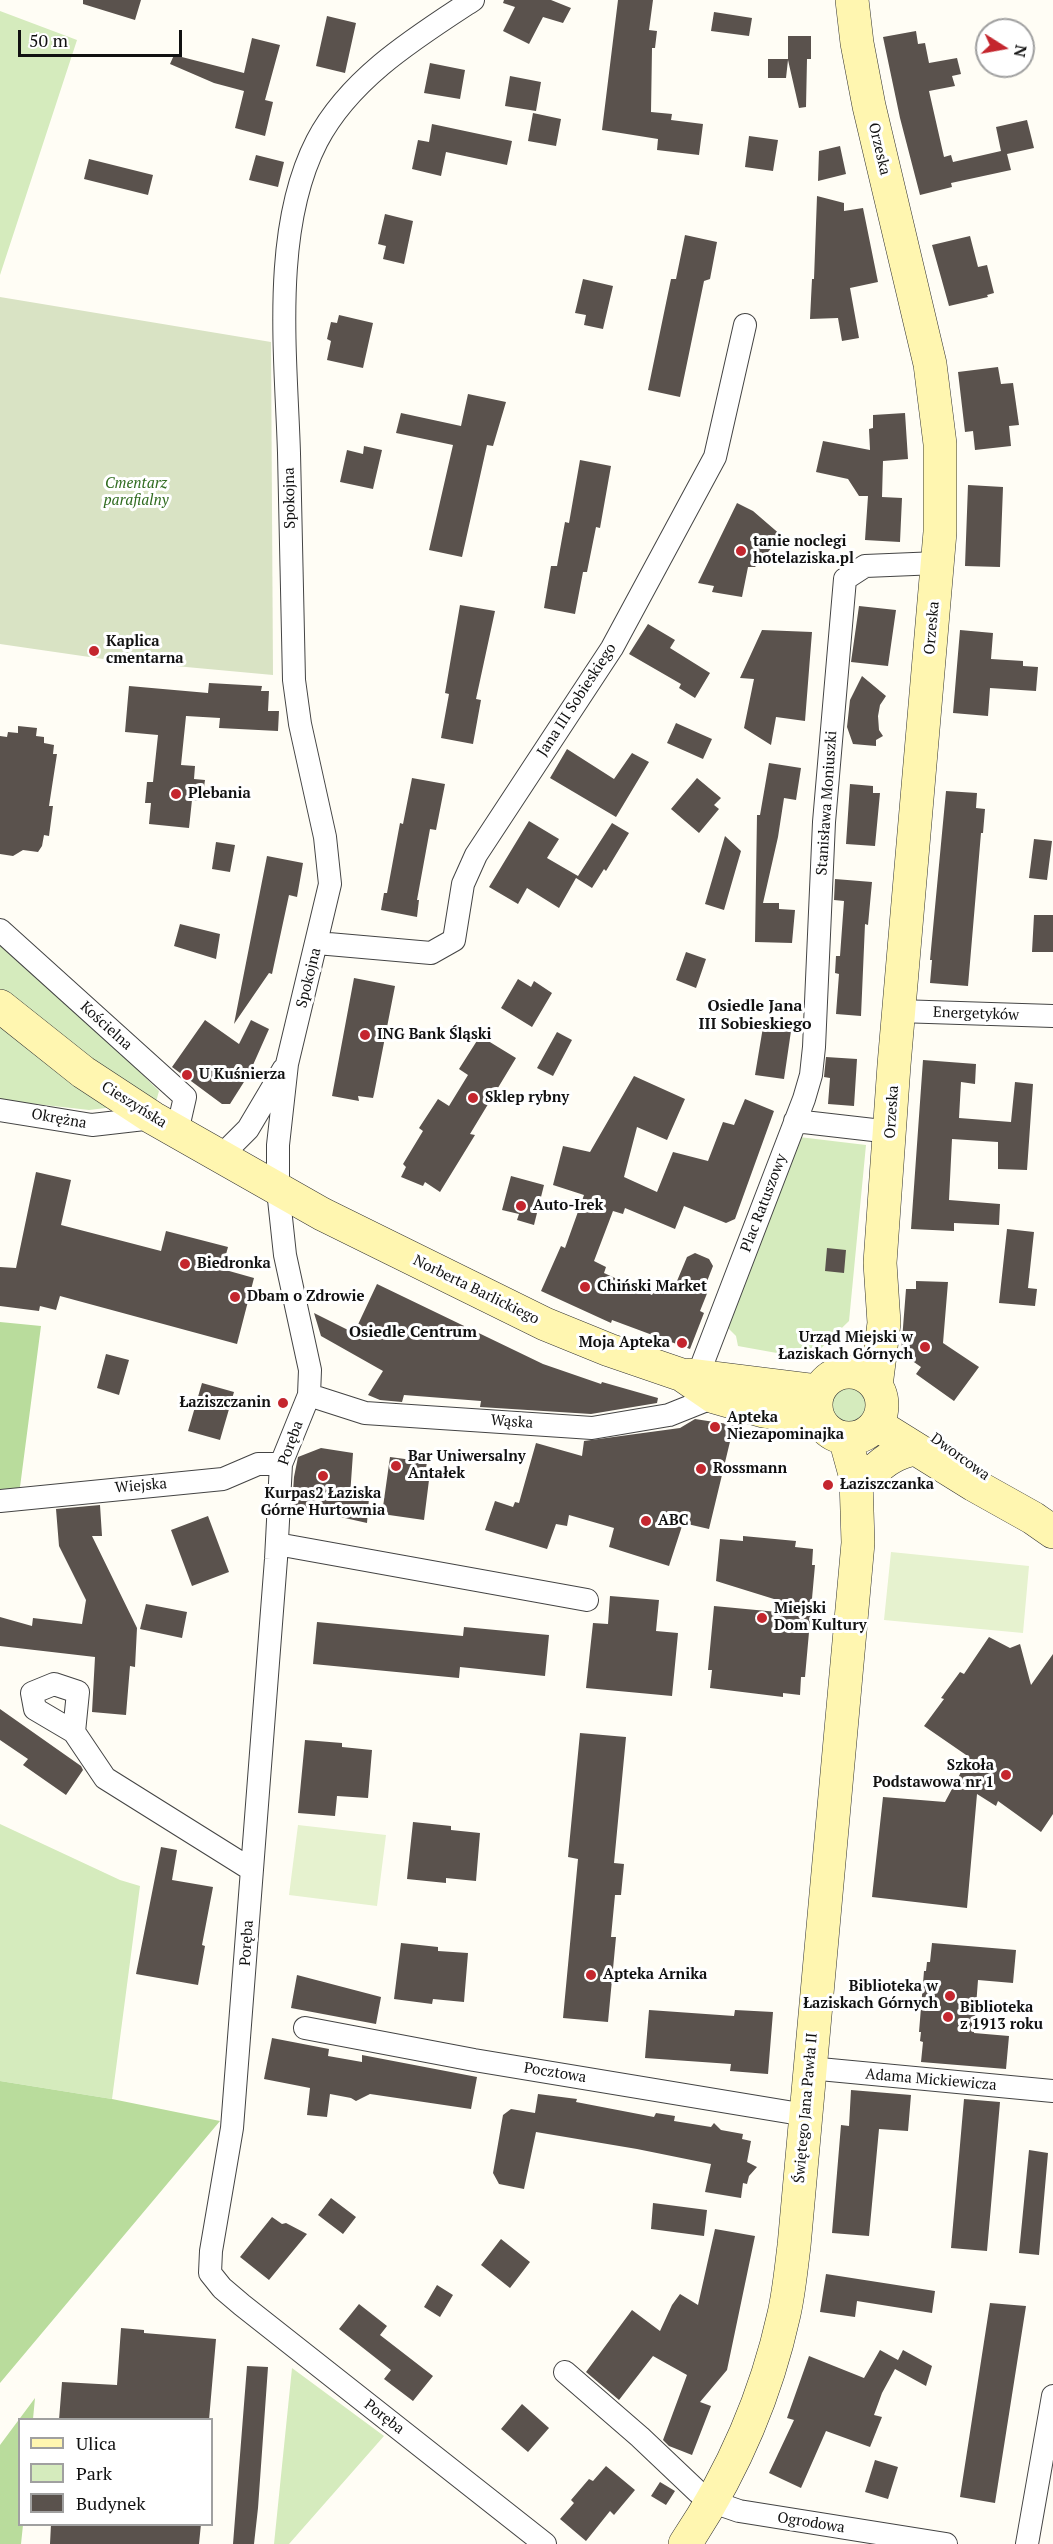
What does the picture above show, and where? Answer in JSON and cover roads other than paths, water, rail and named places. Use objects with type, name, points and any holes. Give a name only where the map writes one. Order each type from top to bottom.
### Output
[{"type":"street","name":"Spokojna","points":[[278,1190],[278,1145],[287,1064],[330,884],[325,837],[300,724],[294,680],[286,350],[287,242],[294,202],[317,140],[347,98],[385,60],[473,0]]},
{"type":"street","name":"Orzeska","points":[[852,0],[857,43],[869,106],[930,364],[940,444],[938,563],[898,1011],[880,1263],[884,1323],[855,1408]]},
{"type":"street","name":"Jana III Sobieskiego","points":[[317,943],[431,953],[454,940],[463,884],[476,855],[612,648],[715,457],[745,325]]},
{"type":"street","name":"Stanisława Moniuszki","points":[[795,1121],[811,1074],[814,1047],[824,822],[845,579],[865,566],[938,563]]},
{"type":"street","name":"Kościelna","points":[[0,930],[185,1097],[165,1125]]},
{"type":"street","name":"Cieszyńska","points":[[0,1006],[83,1072],[165,1125],[278,1190]]},
{"type":"street","name":"Energetyków","points":[[898,1011],[1053,1016]]},
{"type":"street","name":"Spokojna","points":[[220,1157],[248,1130],[287,1064]]},
{"type":"street","name":"Okrężna","points":[[0,1110],[92,1125],[165,1125]]},
{"type":"street","points":[[795,1121],[891,1132]]},
{"type":"street","name":"Plac Ratuszowy","points":[[698,1383],[795,1121]]},
{"type":"street","name":"Norberta Barlickiego","points":[[278,1190],[545,1324],[609,1350],[698,1383],[855,1408]]},
{"type":"street","name":"Poręba","points":[[278,1190],[285,1255],[310,1370],[309,1395],[280,1464],[277,1544],[232,2128],[211,2251],[210,2273],[222,2288],[242,2305],[545,2544]]},
{"type":"street","name":"Wąska","points":[[309,1395],[365,1413],[592,1428],[669,1415],[698,1383]]},
{"type":"street","name":"Dworcowa","points":[[855,1408],[915,1449],[1043,1525]]},
{"type":"street","name":"Dworcowa","points":[[855,1408],[944,1444],[1002,1487],[1043,1525]]},
{"type":"street","name":"Świętego Jana Pawła II","points":[[686,2544],[713,2502],[764,2388],[784,2313],[794,2246],[858,1543],[873,1472],[855,1408]]},
{"type":"street","name":"Świętego Jana Pawła II","points":[[855,1408],[858,1543]]},
{"type":"street","name":"Dworcowa","points":[[873,1472],[885,1460],[915,1449]]},
{"type":"street","name":"Wiejska","points":[[0,1501],[222,1479],[258,1464],[280,1464]]},
{"type":"street","points":[[277,1544],[588,1600]]},
{"type":"street","points":[[74,1732],[105,1778],[252,1870]]},
{"type":"street","name":"Pocztowa","points":[[305,2028],[474,2060],[806,2115]]},
{"type":"street","name":"Adama Mickiewicza","points":[[809,2068],[1053,2091]]},
{"type":"street","name":"Ogrodowa","points":[[565,2372],[640,2437],[698,2493],[713,2502],[739,2511],[946,2544]]},
{"type":"street","points":[[1028,2544],[1053,2396]]},
{"type":"place","name":"tanie noclegi hotelaziska.pl","points":[[741,551]]},
{"type":"place","name":"Kaplica cmentarna","points":[[94,651]]},
{"type":"place","name":"Plebania","points":[[176,794]]},
{"type":"place","name":"ING Bank Śląski","points":[[365,1035]]},
{"type":"place","name":"U Kuśnierza","points":[[187,1075]]},
{"type":"place","name":"Sklep rybny","points":[[473,1098]]},
{"type":"place","name":"Auto-Irek","points":[[521,1206]]},
{"type":"place","name":"Biedronka","points":[[185,1264]]},
{"type":"place","name":"Chiński Market","points":[[585,1287]]},
{"type":"place","name":"Dbam o Zdrowie","points":[[235,1297]]},
{"type":"place","name":"Moja Apteka","points":[[682,1343]]},
{"type":"place","name":"Urząd Miejski w Łaziskach Górnych","points":[[925,1347]]},
{"type":"place","name":"Łaziszczanin","points":[[283,1403]]},
{"type":"place","name":"Apteka Niezapominajka","points":[[715,1427]]},
{"type":"place","name":"Bar Uniwersalny Antałek","points":[[396,1466]]},
{"type":"place","name":"Rossmann","points":[[701,1469]]},
{"type":"place","name":"Kurpas2 Łaziska Górne Hurtownia","points":[[323,1476]]},
{"type":"place","name":"Łaziszczanka","points":[[828,1485]]},
{"type":"place","name":"ABC","points":[[646,1521]]},
{"type":"place","name":"Miejski Dom Kultury","points":[[762,1618]]},
{"type":"place","name":"Szkoła Podstawowa nr 1","points":[[1006,1775]]},
{"type":"place","name":"Apteka Arnika","points":[[591,1975]]},
{"type":"place","name":"Biblioteka w Łaziskach Górnych","points":[[950,1996]]},
{"type":"place","name":"Biblioteka z 1913 roku","points":[[948,2017]]},
{"type":"district","name":"Osiedle Jana III Sobieskiego","points":[[755,1015]]},
{"type":"district","name":"Osiedle Centrum","points":[[413,1332]]},
{"type":"park label","name":"Cmentarz parafialny","points":[[136,492]]}]
